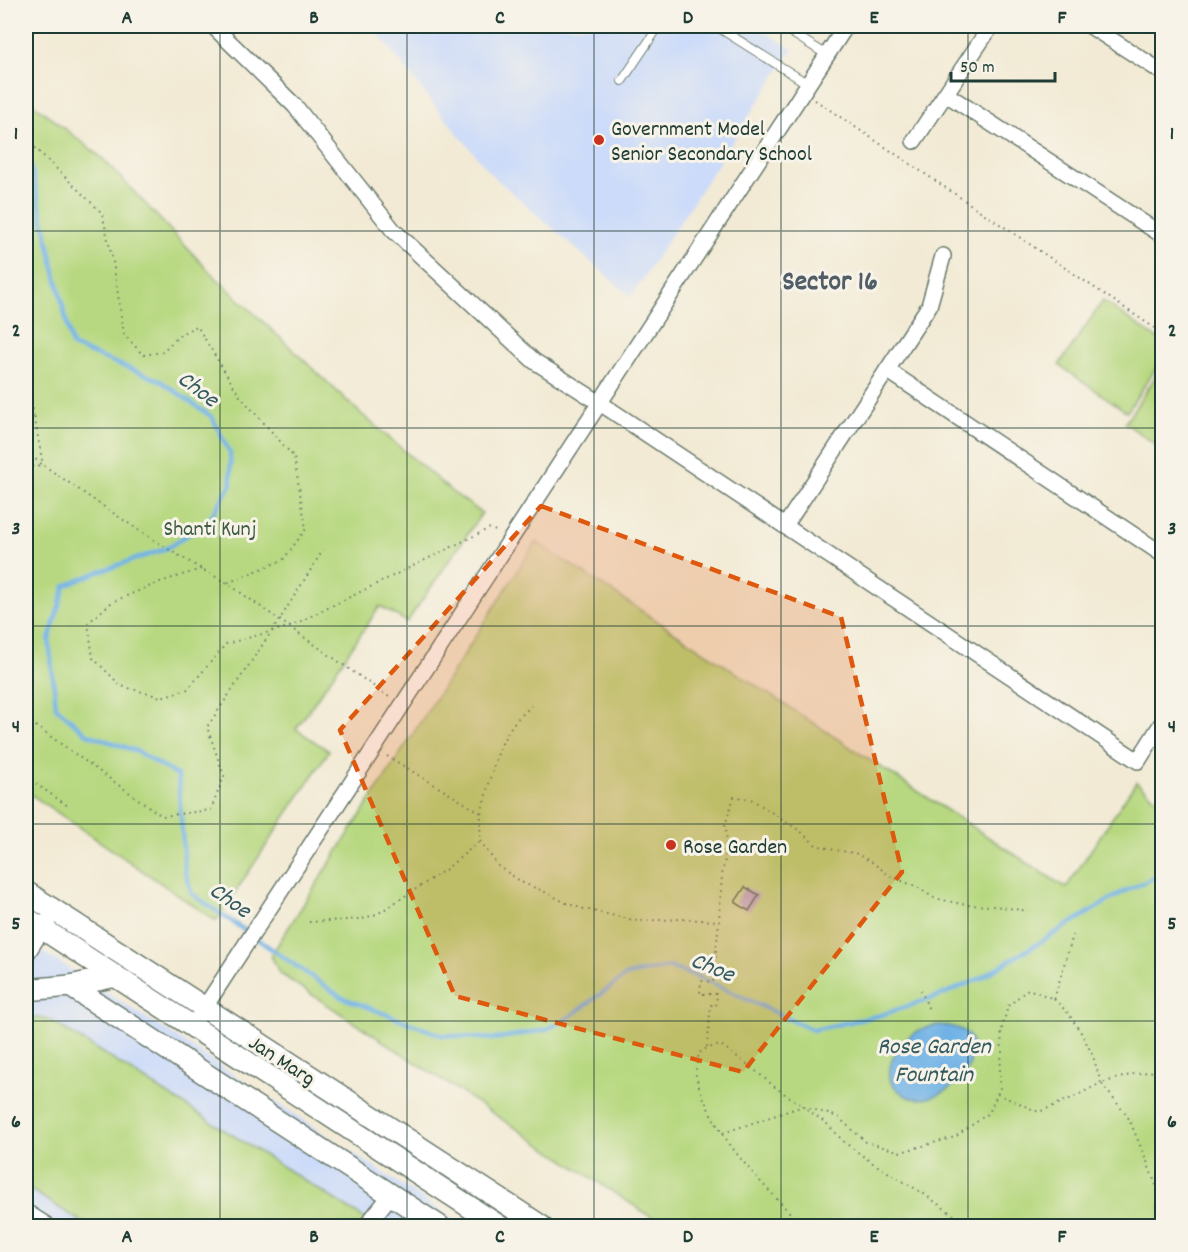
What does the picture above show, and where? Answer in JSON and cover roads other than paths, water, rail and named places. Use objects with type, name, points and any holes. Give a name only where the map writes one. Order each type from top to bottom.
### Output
[{"type":"main road","name":"Jan Marg","points":[[39,901],[541,1227]]},
{"type":"main road","name":"Jan Marg","points":[[30,921],[499,1227]]},
{"type":"main road","points":[[26,990],[70,986],[116,976]]},
{"type":"main road","points":[[70,986],[439,1227]]},
{"type":"main road","points":[[260,1070],[280,1123]]},
{"type":"street","points":[[213,26],[295,106],[393,230],[534,361],[1138,761],[1162,723]]},
{"type":"street","points":[[193,1026],[846,26]]},
{"type":"street","points":[[914,141],[991,26]]},
{"type":"street","points":[[1090,26],[1162,72]]},
{"type":"street","points":[[946,94],[1162,235]]},
{"type":"street","points":[[785,526],[929,306],[944,256]]},
{"type":"street","points":[[887,370],[1162,554]]},
{"type":"street","points":[[26,955],[30,921],[39,901]]},
{"type":"street","points":[[366,1227],[391,1195]]},
{"type":"street","points":[[26,1212],[48,1227]]},
{"type":"lane","points":[[622,81],[659,26]]},
{"type":"lane","points":[[716,26],[805,88]]},
{"type":"lane","points":[[781,26],[827,55]]},
{"type":"water","name":"Rose Garden Fountain","points":[[939,1025],[959,1029],[969,1036],[973,1053],[968,1068],[957,1083],[936,1096],[920,1099],[908,1097],[891,1082],[892,1059],[907,1038],[922,1029]]},
{"type":"waterway","name":"Choe","points":[[26,161],[30,163],[72,346],[159,380],[212,417],[230,453],[231,484],[208,522],[165,549],[65,586],[49,640],[56,707],[87,734],[136,751],[178,776],[185,872],[192,894],[341,997],[441,1035],[494,1039],[545,1030],[565,1020],[627,975],[669,967],[701,978],[813,1030],[881,1015],[939,996],[981,978],[1121,893],[1162,874]]},
{"type":"place","name":"Government Model Senior Secondary School","points":[[599,140]]},
{"type":"place","name":"Rose Garden","points":[[671,845]]},
{"type":"district","name":"Sector 16","points":[[830,279]]},
{"type":"park label","name":"Shanti Kunj","points":[[210,527]]}]
